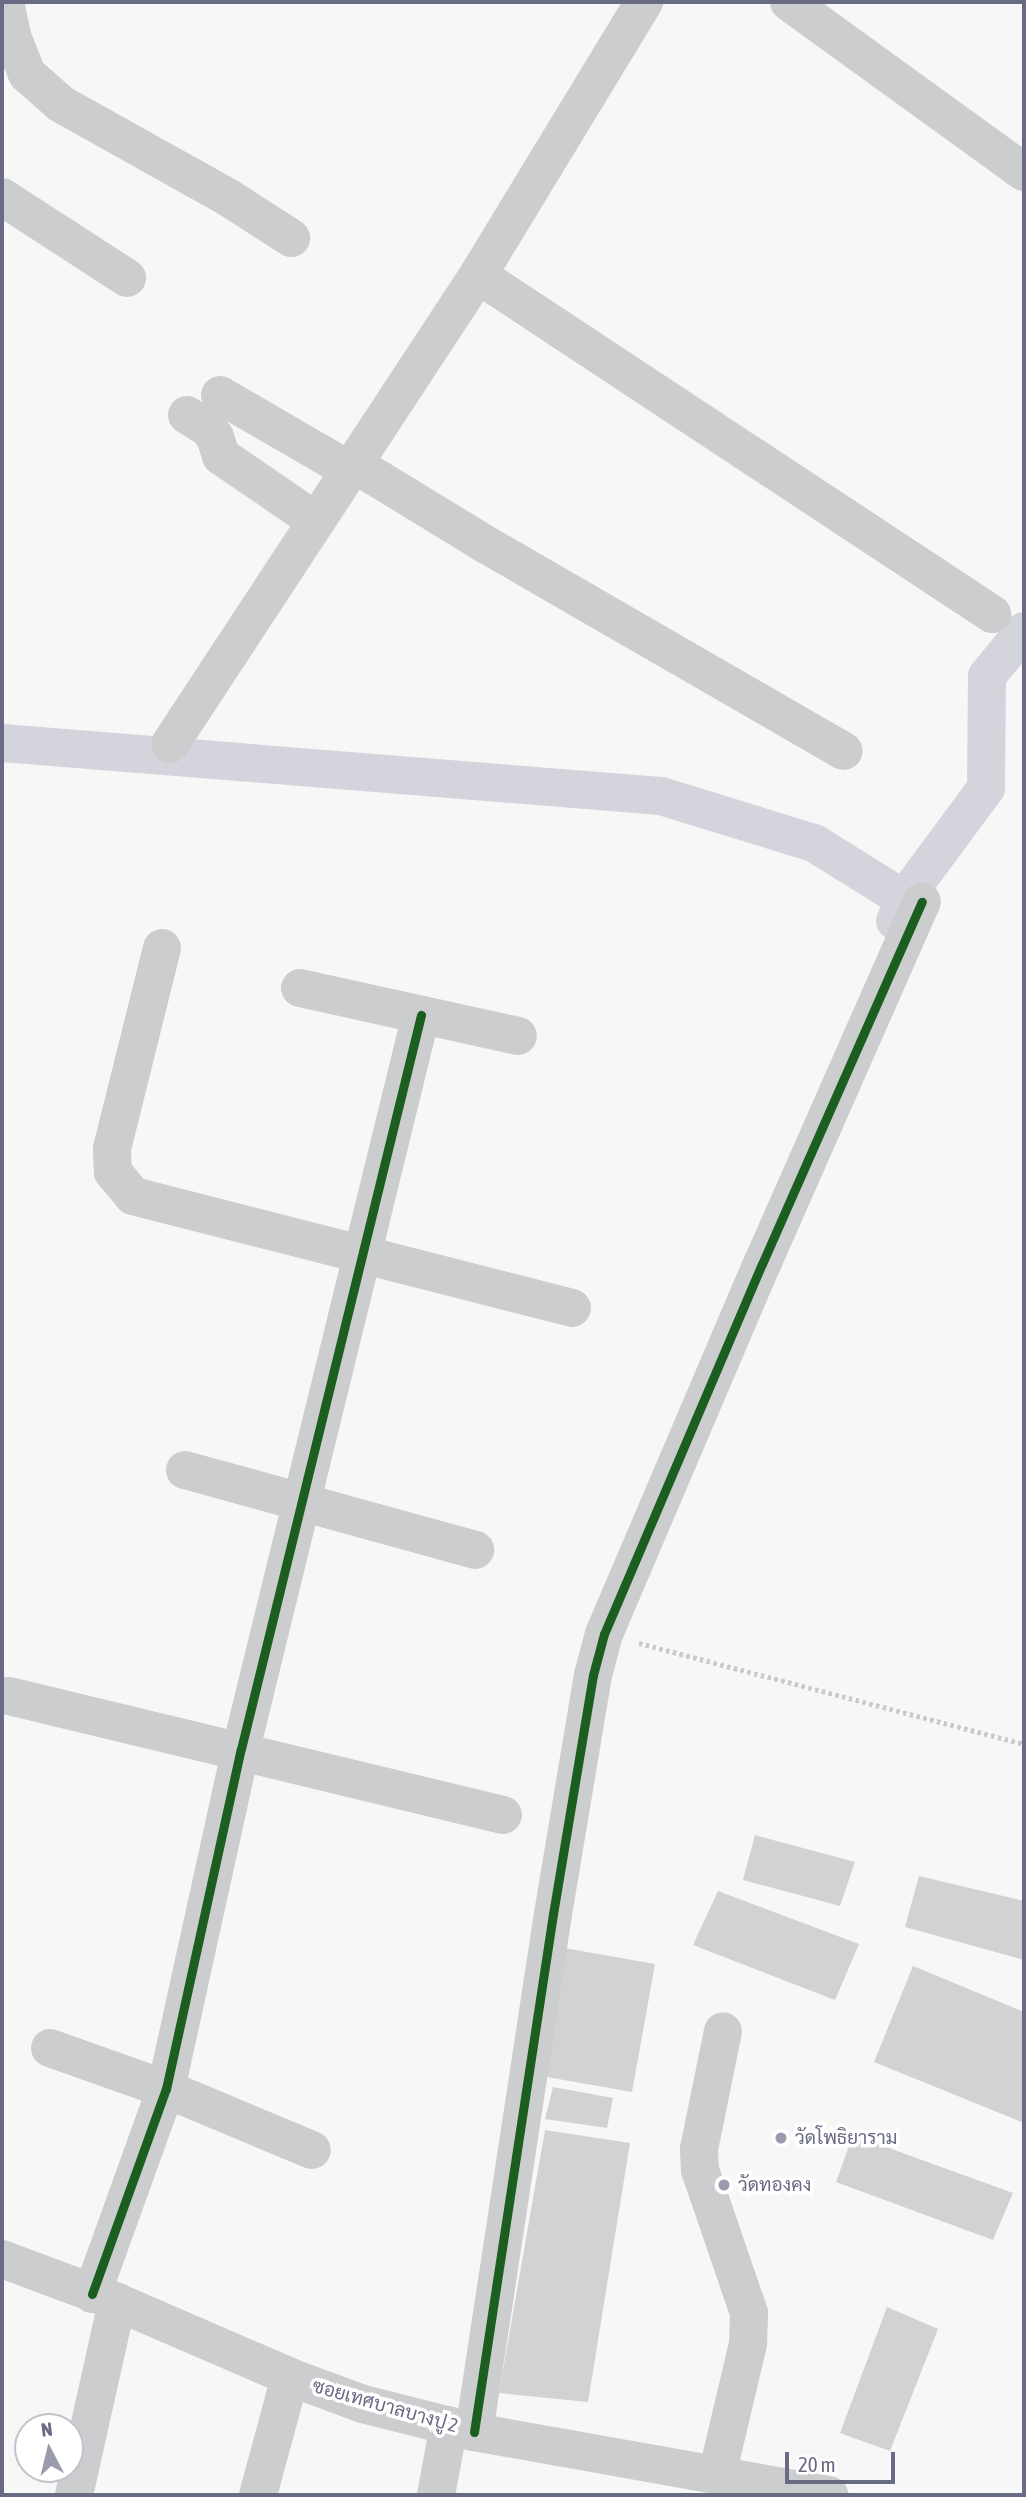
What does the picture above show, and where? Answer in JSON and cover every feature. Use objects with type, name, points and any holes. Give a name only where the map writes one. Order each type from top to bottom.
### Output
[{"type":"street","points":[[5,2],[12,36],[27,74],[61,104],[229,198],[291,238]]},
{"type":"street","points":[[170,744],[478,275],[644,2]]},
{"type":"street","points":[[789,2],[1024,172]]},
{"type":"street","points":[[2,198],[127,278]]},
{"type":"street","points":[[478,275],[992,614]]},
{"type":"street","points":[[220,395],[351,467],[844,751]]},
{"type":"street","points":[[187,415],[208,428],[215,437],[221,456],[316,521]]},
{"type":"street","points":[[436,2495],[461,2429],[558,1889],[593,1675],[604,1634],[762,1264],[922,902]]},
{"type":"street","points":[[162,948],[112,1149],[113,1172],[132,1196],[572,1308]]},
{"type":"street","points":[[300,988],[518,1036]]},
{"type":"street","points":[[74,2495],[105,2298],[166,2089],[241,1749],[299,1504],[364,1253],[421,1015]]},
{"type":"street","points":[[185,1470],[299,1504],[475,1550]]},
{"type":"street","points":[[9,1696],[241,1749],[503,1815]]},
{"type":"street","points":[[717,2475],[748,2344],[749,2313],[700,2171],[699,2149],[723,2031]]},
{"type":"street","points":[[50,2048],[166,2089],[312,2150]]},
{"type":"street","name":"ซอยเทศบาลบางปู 2","points":[[2,2259],[105,2298],[290,2377],[363,2404],[461,2429],[717,2475],[761,2490],[829,2495]]},
{"type":"street","points":[[258,2495],[290,2377]]},
{"type":"path","points":[[604,1634],[1024,1744]]},
{"type":"building","points":[[755,1835],[855,1862],[840,1906],[743,1880]]},
{"type":"building","points":[[919,1876],[1024,1901],[1024,1960],[905,1927]]},
{"type":"building","points":[[718,1891],[859,1944],[835,2000],[693,1945]]},
{"type":"building","points":[[564,1948],[655,1964],[632,2092],[541,2076]]},
{"type":"building","points":[[913,1966],[1024,2012],[1024,2123],[874,2062]]},
{"type":"building","points":[[553,2087],[613,2098],[607,2128],[545,2119]]},
{"type":"building","points":[[545,2130],[630,2143],[588,2402],[499,2393]]},
{"type":"building","points":[[853,2135],[1013,2193],[993,2240],[836,2182]]},
{"type":"building","points":[[887,2307],[938,2329],[890,2451],[840,2433]]},
{"type":"waterway","points":[[895,921],[904,899],[986,788],[987,676],[1024,631]]},
{"type":"waterway","points":[[2,743],[661,796],[814,843],[904,899]]},
{"type":"cycle path","points":[[474,2432],[553,1914],[593,1675],[604,1634],[762,1264],[922,902]]},
{"type":"cycle path","points":[[92,2294],[166,2089],[241,1749],[421,1015]]},
{"type":"place","name":"วัดโพธิยาราม","points":[[781,2138]]},
{"type":"place","name":"วัดทองคง","points":[[724,2185]]}]
